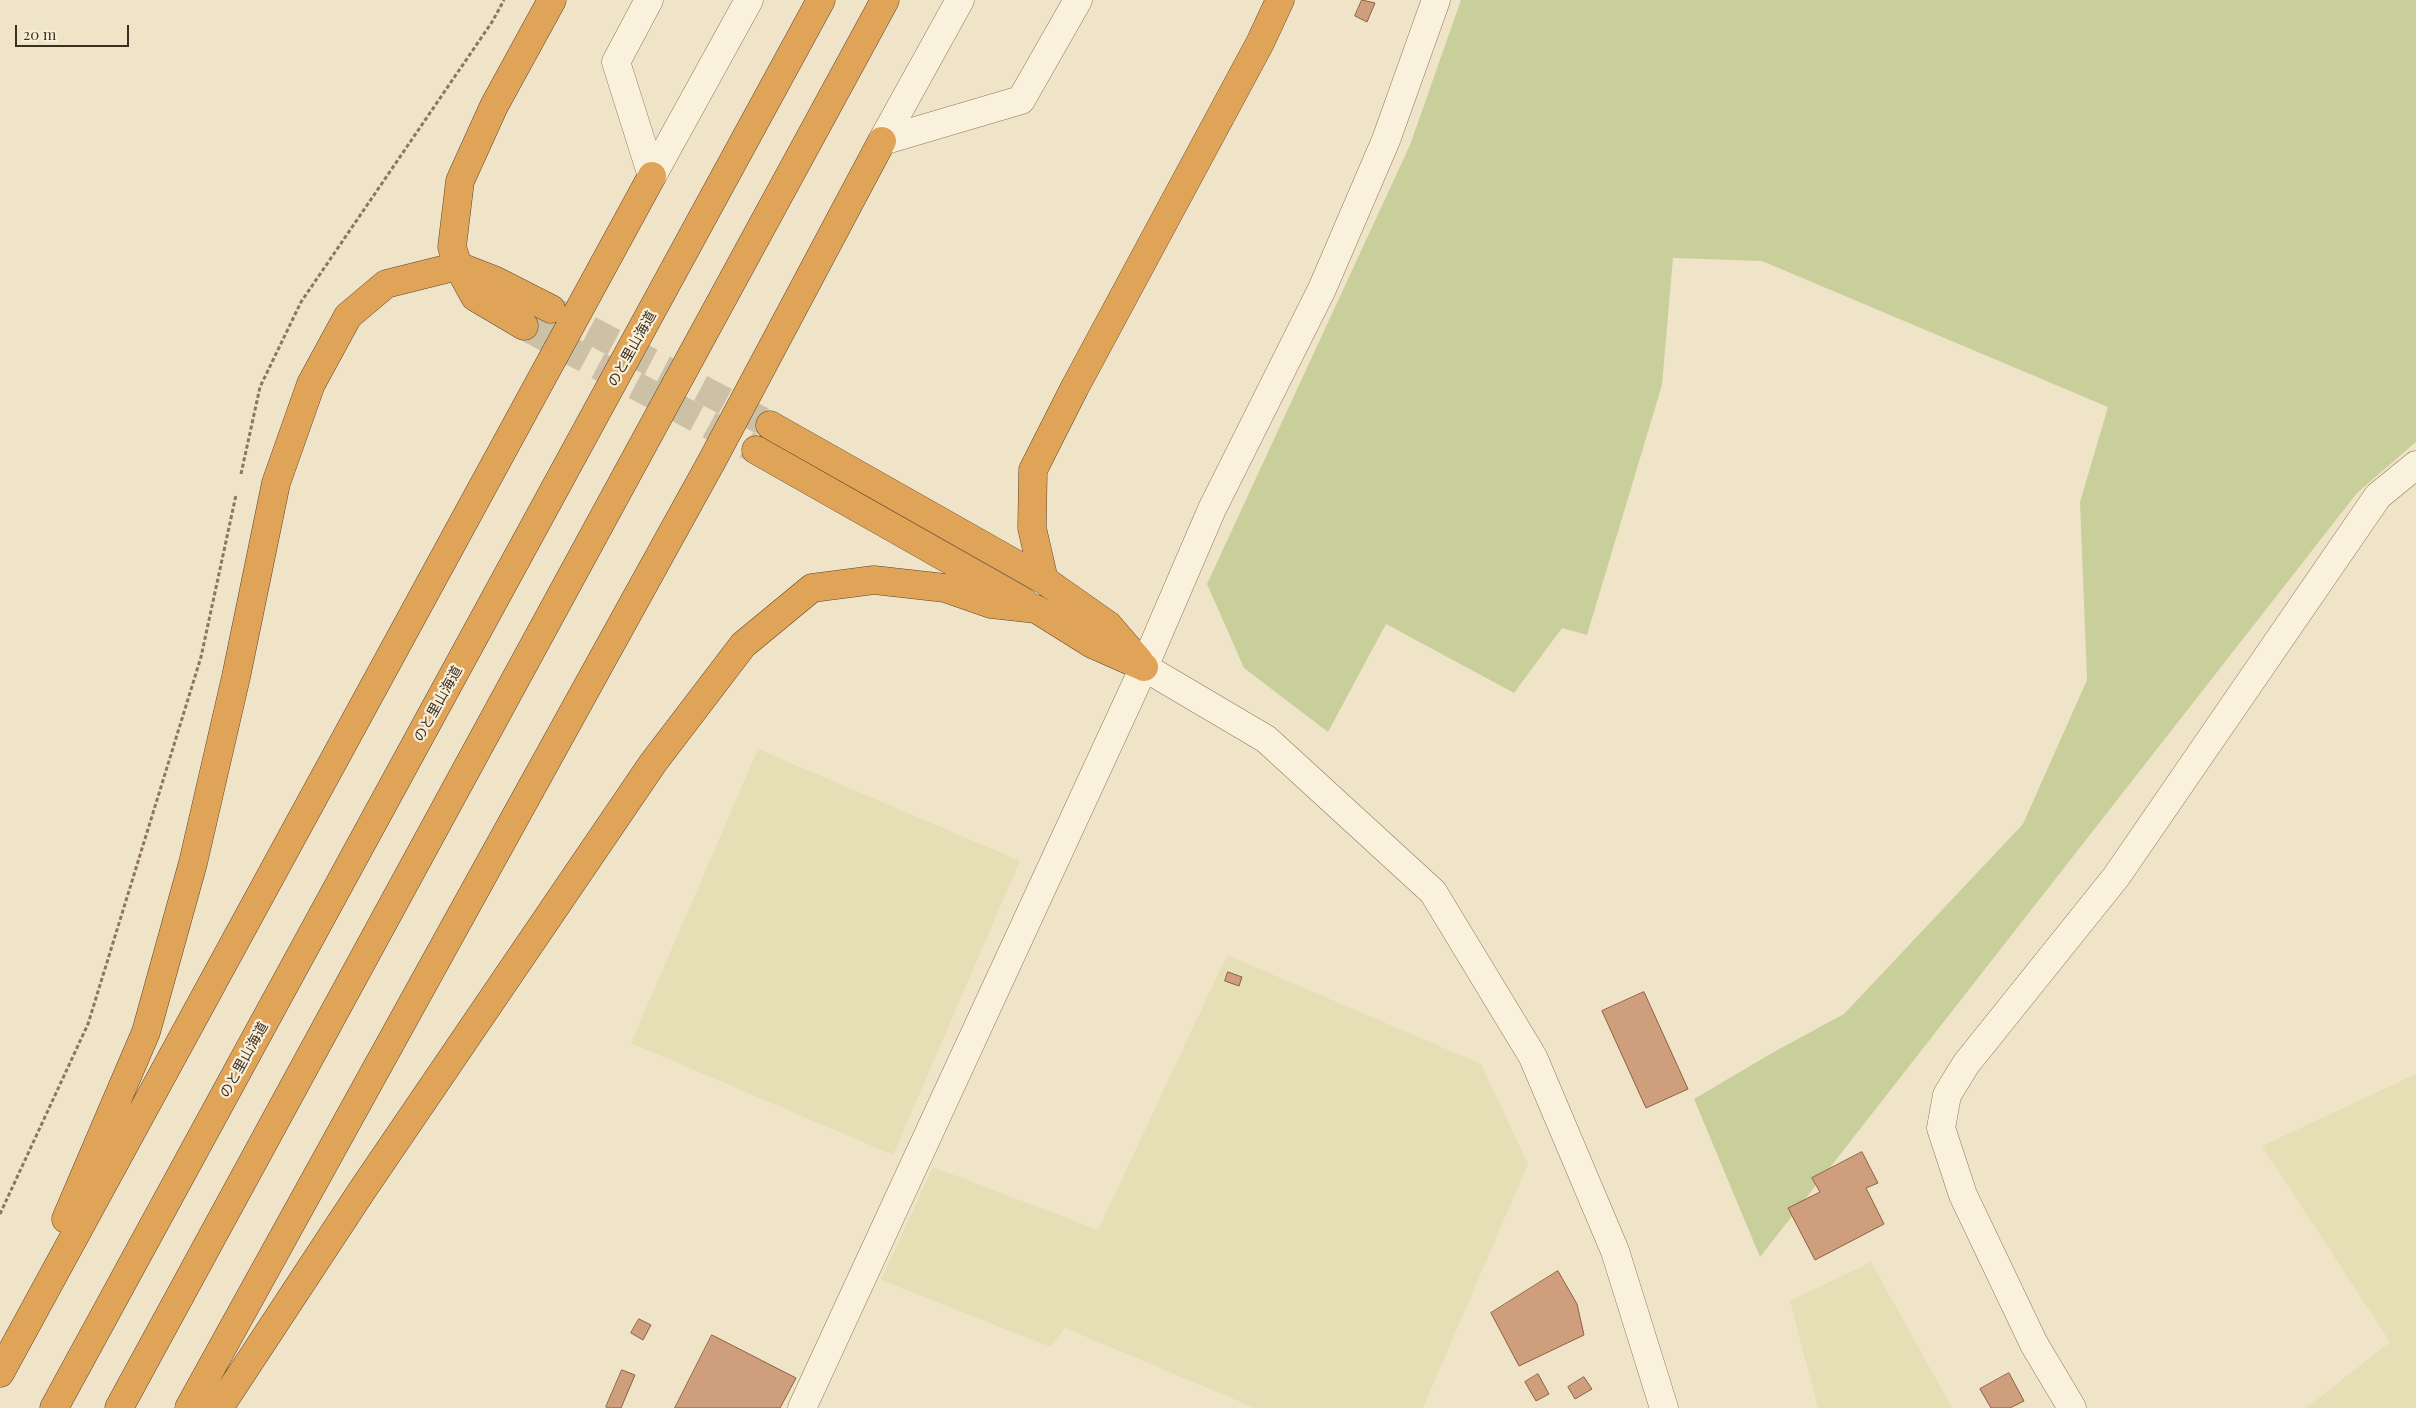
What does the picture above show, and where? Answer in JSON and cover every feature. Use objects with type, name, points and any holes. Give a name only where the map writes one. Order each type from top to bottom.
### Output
[{"type":"highway","points":[[524,326],[475,297],[458,266],[452,247],[460,181],[494,106],[552,0]]},
{"type":"highway","name":"のと里山海道","points":[[54,1408],[821,0]]},
{"type":"highway","points":[[119,1408],[885,0]]},
{"type":"highway","points":[[1044,580],[1032,528],[1034,470],[1075,387],[1260,43],[1280,0]]},
{"type":"highway","points":[[189,1408],[713,460],[882,141]]},
{"type":"highway","points":[[1,1371],[652,176]]},
{"type":"highway","points":[[1,1371],[146,1032],[193,863],[236,677],[276,483],[311,384],[348,316],[386,284],[458,266],[494,280],[551,309]]},
{"type":"highway","points":[[770,425],[1044,580],[1108,625],[1144,667]]},
{"type":"highway","points":[[756,450],[1036,609],[1092,644],[1144,667]]},
{"type":"highway","points":[[219,1408],[360,1192],[559,899],[653,763],[743,645],[812,588],[874,580],[945,588],[991,604],[1036,609]]},
{"type":"street","points":[[649,0],[616,62],[652,176]]},
{"type":"street","points":[[652,176],[749,0]]},
{"type":"street","points":[[882,141],[960,0]]},
{"type":"street","points":[[882,141],[1021,100],[1078,0]]},
{"type":"street","points":[[802,1408],[1144,667],[1212,510],[1326,280],[1386,140],[1436,0]]},
{"type":"street","points":[[2072,1408],[2034,1344],[1963,1195],[1941,1128],[1947,1095],[1972,1057],[2116,877],[2378,496],[2416,465]]},
{"type":"street","points":[[1144,667],[1266,739],[1433,892],[1533,1057],[1615,1251],[1664,1408]]},
{"type":"shaded area","points":[[758,749],[1020,861],[893,1155],[631,1043]]},
{"type":"shaded area","points":[[1227,955],[1481,1064],[1528,1164],[1423,1408],[1255,1408],[1065,1328],[1051,1347],[881,1280],[933,1167],[1098,1230]]},
{"type":"shaded area","points":[[2416,1074],[2416,1408],[2306,1408],[2390,1342],[2262,1146]]},
{"type":"shaded area","points":[[1871,1262],[1952,1408],[1818,1408],[1790,1301]]},
{"type":"green space","points":[[1461,0],[2416,0],[2416,442],[2357,493],[1760,1257],[1694,1099],[1772,1053],[1844,1014],[2023,824],[2087,680],[2080,502],[2108,407],[1762,261],[1673,258],[1662,385],[1587,635],[1562,628],[1514,693],[1386,624],[1328,732],[1244,668],[1207,584],[1410,145]]},
{"type":"building","points":[[1362,0],[1375,3],[1367,22],[1355,16]]},
{"type":"building","points":[[1228,972],[1242,977],[1239,986],[1225,981]]},
{"type":"building","points":[[1644,992],[1688,1089],[1646,1108],[1602,1011]]},
{"type":"building","points":[[1862,1152],[1878,1183],[1866,1188],[1884,1224],[1815,1260],[1788,1208],[1820,1192],[1812,1178]]},
{"type":"building","points":[[1558,1271],[1577,1304],[1584,1335],[1519,1366],[1491,1313]]},
{"type":"building","points":[[639,1319],[651,1325],[643,1340],[631,1333]]},
{"type":"building","points":[[712,1335],[796,1378],[780,1408],[675,1408]]},
{"type":"building","points":[[622,1370],[635,1375],[621,1408],[608,1408],[606,1407]]},
{"type":"building","points":[[2009,1373],[2024,1401],[2010,1408],[1991,1408],[1980,1389]]},
{"type":"building","points":[[1538,1374],[1549,1394],[1536,1401],[1525,1382]]},
{"type":"building","points":[[1584,1377],[1592,1389],[1575,1399],[1568,1387]]},
{"type":"tunnel","points":[[552,310],[770,425]]},
{"type":"tunnel","points":[[524,326],[756,450]]}]
